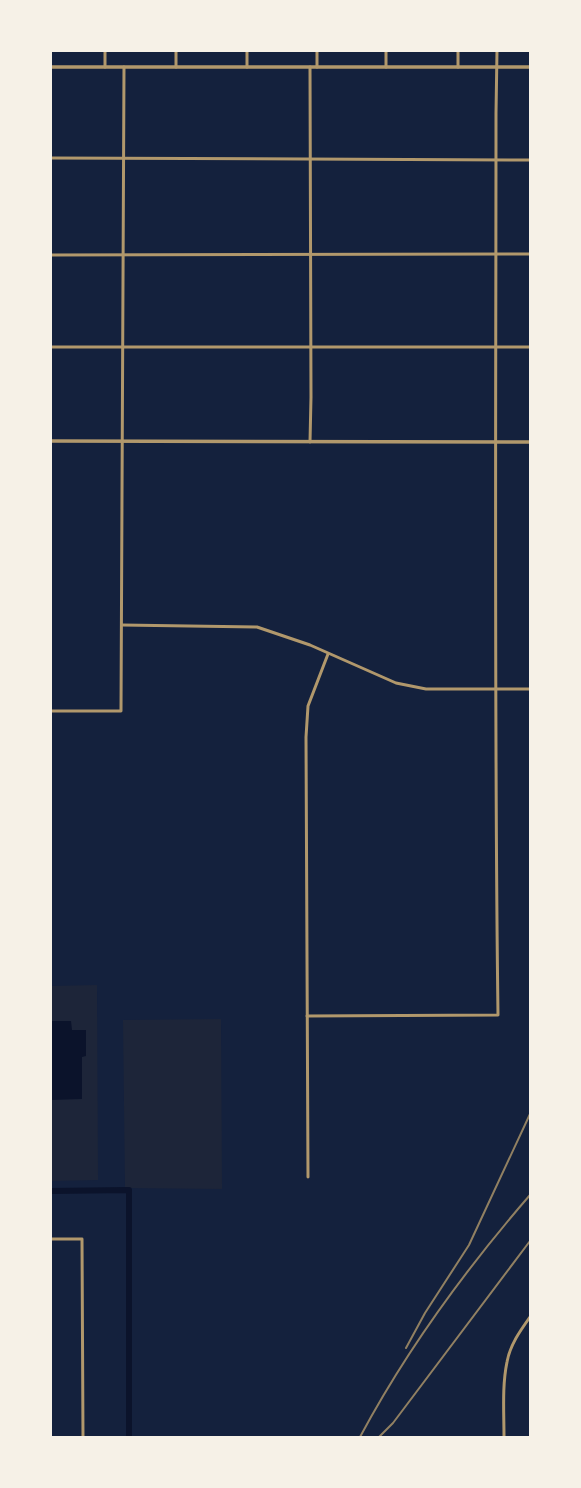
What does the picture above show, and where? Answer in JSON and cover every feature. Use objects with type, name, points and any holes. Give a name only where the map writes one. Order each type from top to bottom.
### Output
[{"type":"street","points":[[105,51],[105,68]]},
{"type":"street","points":[[176,51],[176,67]]},
{"type":"street","points":[[246,51],[246,67]]},
{"type":"street","points":[[317,51],[317,67]]},
{"type":"street","points":[[386,51],[386,67]]},
{"type":"street","points":[[458,51],[458,67]]},
{"type":"street","points":[[307,1016],[498,1015],[495,818],[497,51]]},
{"type":"street","points":[[51,67],[530,67]]},
{"type":"street","points":[[51,711],[122,711],[124,67]]},
{"type":"street","points":[[310,67],[310,442]]},
{"type":"street","points":[[51,158],[530,160]]},
{"type":"street","points":[[51,255],[530,254]]},
{"type":"street","points":[[51,347],[530,347]]},
{"type":"street","points":[[51,441],[530,442]]},
{"type":"street","points":[[122,625],[257,627],[310,645],[396,684],[426,689],[530,689]]},
{"type":"street","points":[[308,1177],[306,746],[308,706],[328,654]]},
{"type":"street","points":[[51,1239],[82,1239],[83,1437]]},
{"type":"street","points":[[504,1437],[504,1390],[507,1361],[518,1334],[530,1317]]},
{"type":"shaded area","points":[[97,985],[98,1180],[51,1181],[51,986]]},
{"type":"shaded area","points":[[221,1019],[222,1189],[125,1188],[123,1020]]},
{"type":"shaded area","points":[[51,1021],[71,1021],[72,1030],[86,1030],[86,1056],[82,1057],[82,1099],[51,1100]]},
{"type":"waterway","points":[[51,1191],[129,1190],[129,1437]]},
{"type":"railway","points":[[406,1348],[425,1313],[469,1245],[530,1114]]},
{"type":"railway","points":[[360,1437],[397,1373],[438,1311],[460,1281],[530,1195]]},
{"type":"railway","points":[[379,1437],[393,1423],[530,1241]]}]
